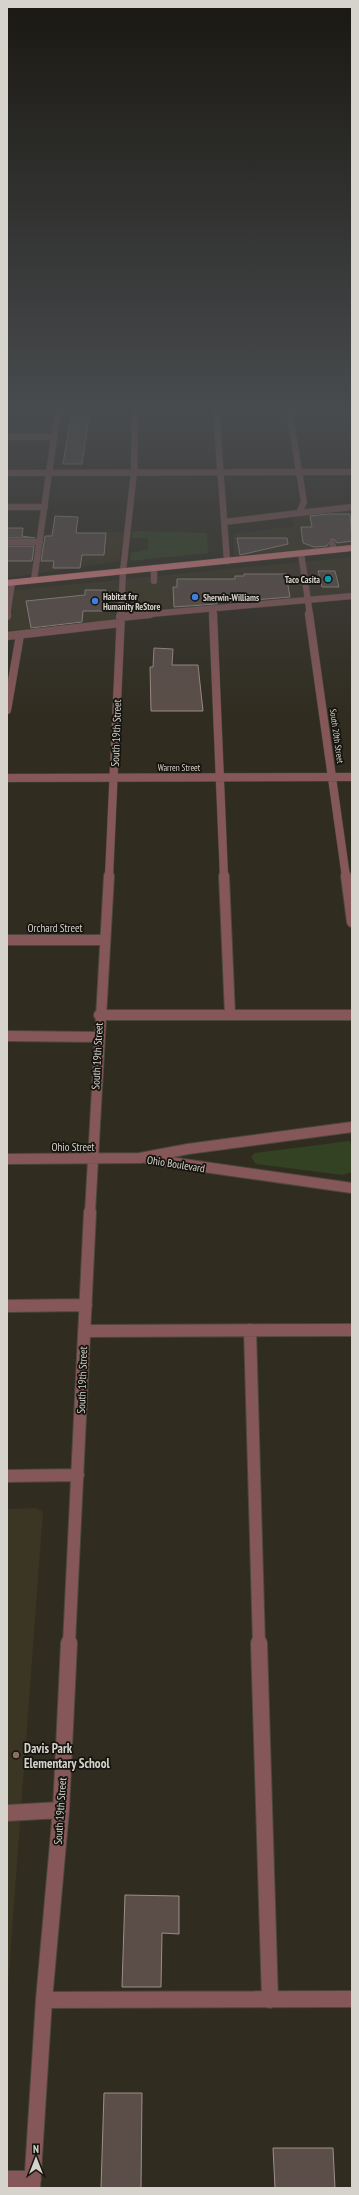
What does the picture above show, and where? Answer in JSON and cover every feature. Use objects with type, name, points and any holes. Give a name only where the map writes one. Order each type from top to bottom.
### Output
[{"type":"main road","points":[[10,583],[352,548]]},
{"type":"street","points":[[34,580],[44,512]]},
{"type":"street","name":"South 19th Street","points":[[33,2184],[44,2000],[61,1810],[98,1037],[114,778],[120,620],[123,571],[130,512]]},
{"type":"street","points":[[223,512],[227,561]]},
{"type":"street","points":[[224,522],[296,512]]},
{"type":"street","points":[[7,542],[40,542]]},
{"type":"street","points":[[332,543],[334,550]]},
{"type":"street","name":"South 20th Street","points":[[301,554],[352,922]]},
{"type":"street","points":[[154,568],[154,581]]},
{"type":"street","points":[[7,616],[10,583]]},
{"type":"street","points":[[7,636],[120,620],[156,612],[213,609],[352,596]]},
{"type":"street","points":[[213,609],[230,1015]]},
{"type":"street","points":[[7,710],[20,635]]},
{"type":"street","name":"Warren Street","points":[[7,778],[352,777]]},
{"type":"street","name":"Orchard Street","points":[[7,940],[104,940]]},
{"type":"street","points":[[100,1015],[352,1015]]},
{"type":"street","points":[[7,1036],[98,1037]]},
{"type":"street","name":"Ohio Boulevard","points":[[140,1158],[188,1149],[352,1127]]},
{"type":"street","name":"Ohio Street","points":[[7,1159],[140,1158]]},
{"type":"street","name":"Ohio Boulevard","points":[[140,1158],[352,1188]]},
{"type":"street","points":[[7,1306],[86,1306]]},
{"type":"street","points":[[250,1330],[270,2000]]},
{"type":"street","points":[[84,1331],[352,1330]]},
{"type":"street","points":[[7,1476],[78,1475]]},
{"type":"street","points":[[7,1813],[61,1810]]},
{"type":"street","points":[[44,2000],[352,2000]]},
{"type":"street","points":[[7,2180],[33,2184]]},
{"type":"shaded area","points":[[328,512],[352,512],[352,545],[234,556],[233,534],[294,526],[292,516]]},
{"type":"shaded area","points":[[124,532],[119,561],[7,578],[7,545],[31,545],[46,542],[48,533]]},
{"type":"shaded area","points":[[352,557],[352,593],[7,631],[7,591]]},
{"type":"shaded area","name":"Davis Park Elementary School","points":[[36,1508],[43,1512],[7,1999],[7,1509]]},
{"type":"green space","points":[[132,532],[207,533],[208,553],[130,561],[131,553],[148,549],[148,538],[132,538]]},
{"type":"green space","points":[[349,1141],[352,1145],[352,1172],[343,1175],[256,1164],[251,1157],[255,1153]]},
{"type":"building","points":[[350,514],[352,541],[337,543],[335,540],[331,539],[327,546],[314,547],[303,543],[301,527],[312,527],[310,516]]},
{"type":"building","points":[[55,516],[78,517],[76,533],[106,533],[104,555],[82,555],[80,568],[53,568],[54,561],[41,561],[45,536],[52,536]]},
{"type":"building","points":[[7,528],[23,528],[22,536],[35,538],[7,538]]},
{"type":"building","points":[[237,538],[287,538],[288,544],[240,555]]},
{"type":"building","points":[[7,546],[34,546],[32,561],[7,561]]},
{"type":"building","name":"Taco Casita","points":[[318,571],[335,571],[339,587],[322,587]]},
{"type":"building","points":[[244,574],[286,574],[290,597],[254,600],[217,599],[217,604],[174,607],[173,587],[177,587],[177,579],[235,579],[235,576],[244,576]]},
{"type":"building","points":[[85,590],[106,590],[105,611],[83,611],[82,622],[31,628],[26,601],[85,595]]},
{"type":"building","points":[[154,648],[173,649],[172,665],[198,665],[203,711],[151,711],[150,667],[153,667]]},
{"type":"building","points":[[125,1895],[179,1896],[179,1934],[162,1933],[161,1987],[122,1987]]},
{"type":"building","points":[[104,2093],[142,2093],[141,2188],[101,2188]]},
{"type":"building","points":[[273,2148],[333,2148],[335,2188],[275,2188]]},
{"type":"place","name":"Taco Casita","points":[[328,579]]},
{"type":"place","name":"Sherwin-Williams","points":[[195,597]]},
{"type":"place","name":"Habitat for Humanity ReStore","points":[[95,601]]},
{"type":"place","name":"Davis Park Elementary School","points":[[16,1755]]}]
